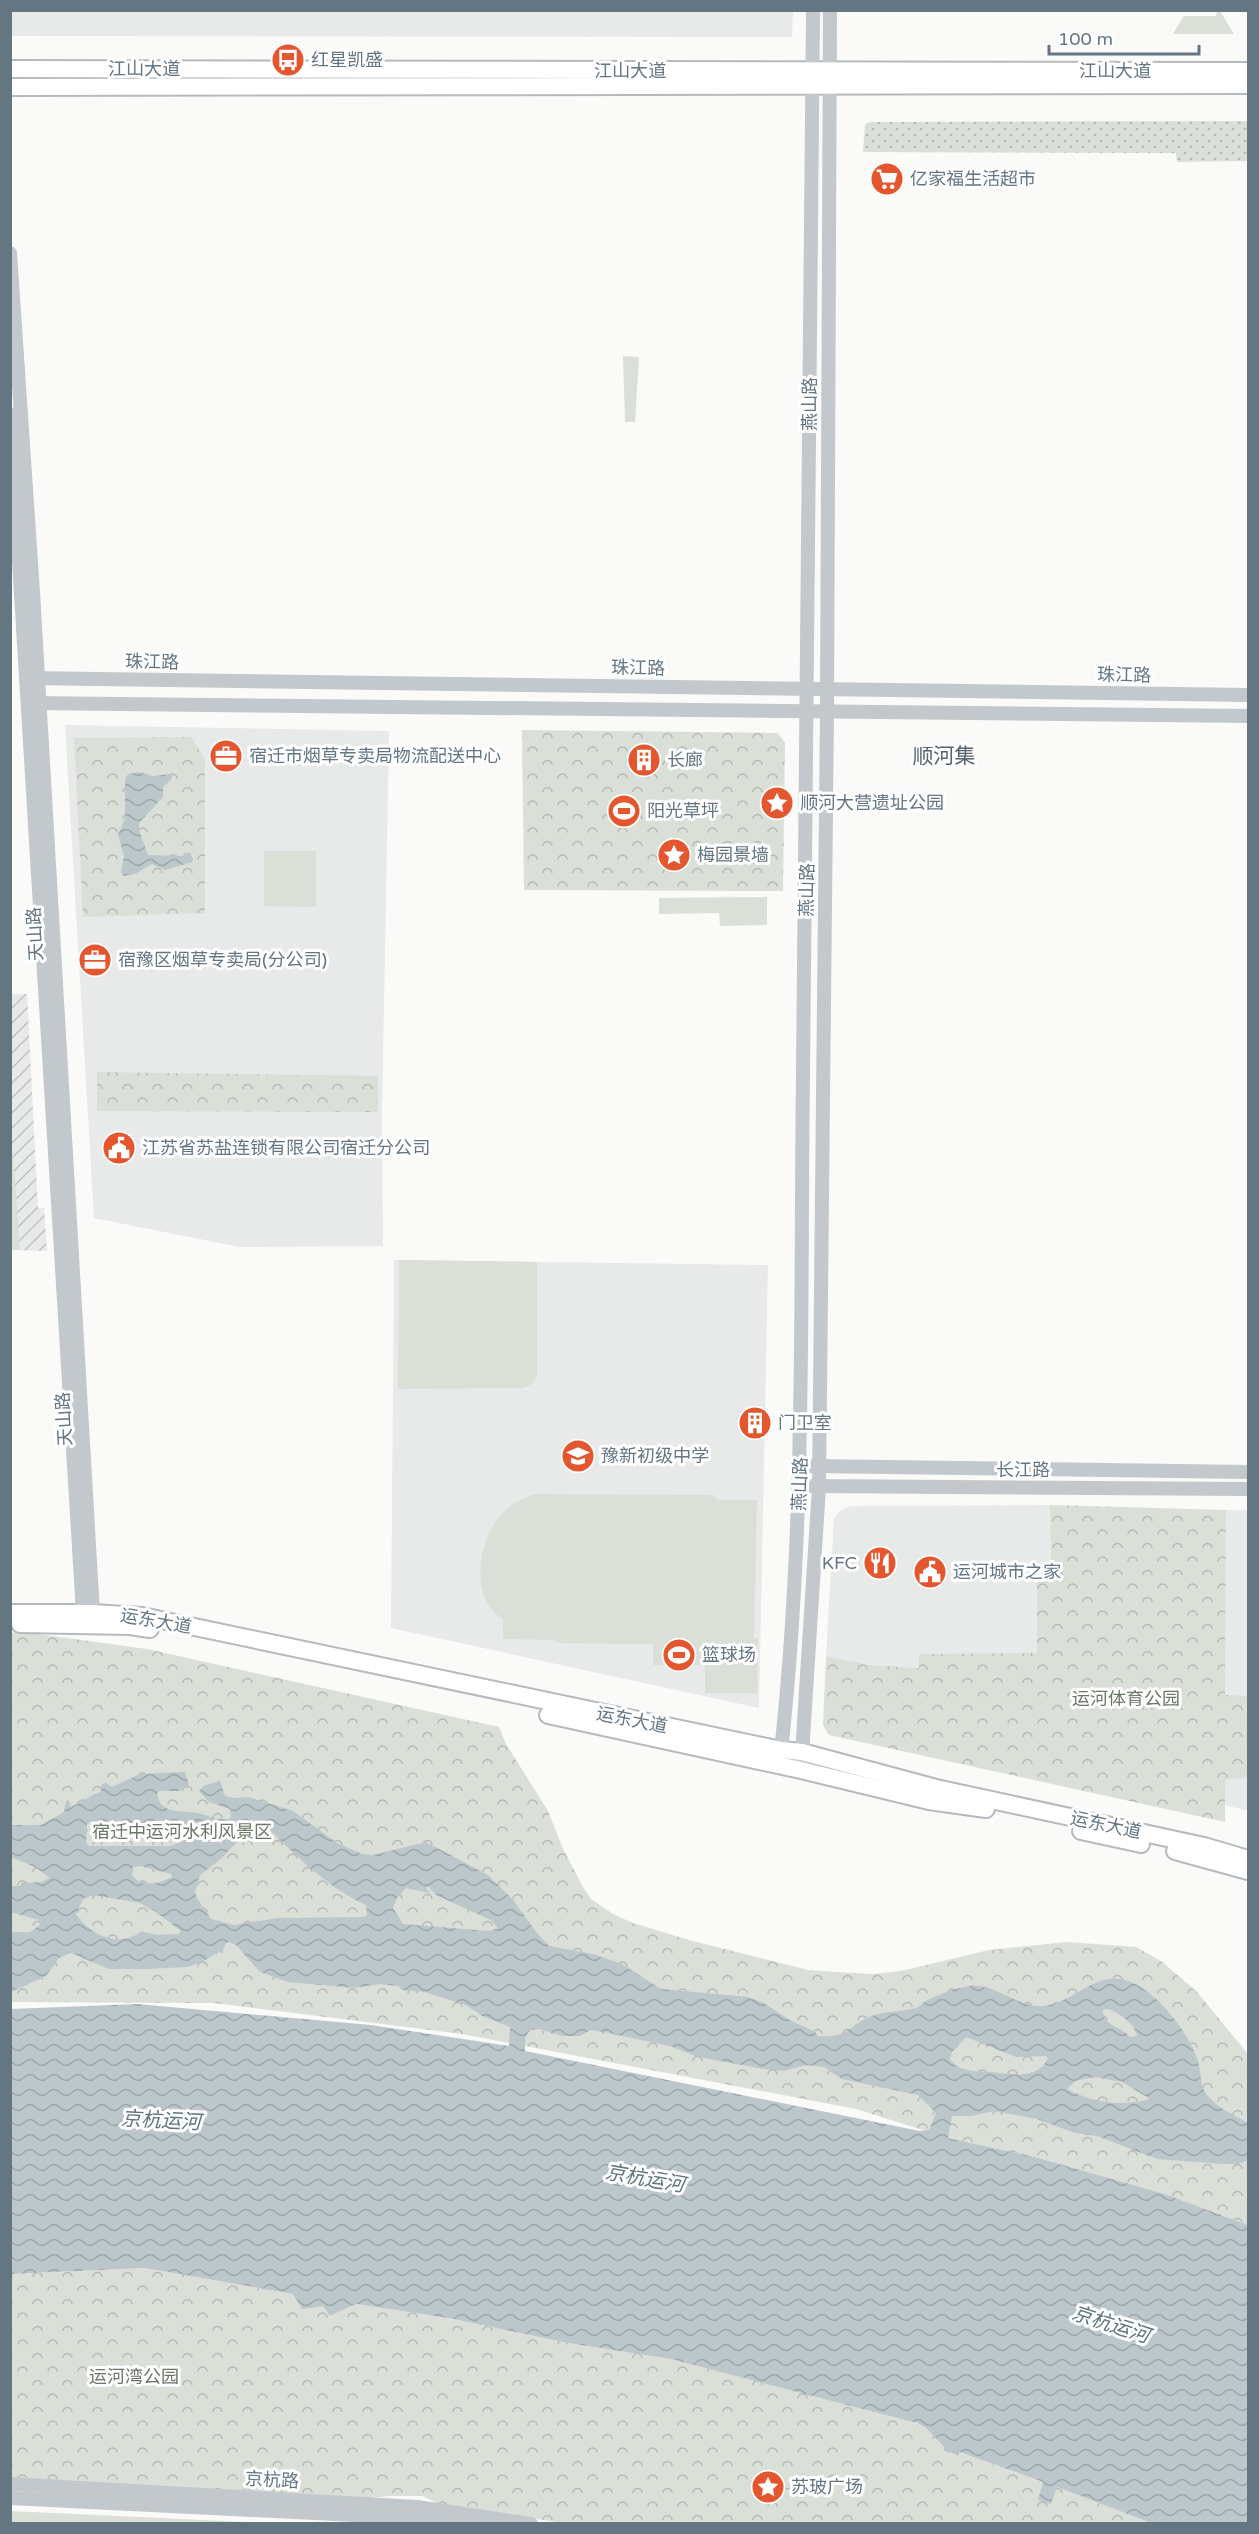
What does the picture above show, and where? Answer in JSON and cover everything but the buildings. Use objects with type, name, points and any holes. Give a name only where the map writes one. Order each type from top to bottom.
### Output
[{"type":"main road","name":"江山大道","points":[[10,69],[1248,85]]},
{"type":"main road","name":"江山大道","points":[[10,87],[1248,71]]},
{"type":"main road","name":"运东大道","points":[[10,1614],[88,1613],[142,1616],[780,1758],[801,1770],[929,1801],[986,1809],[1174,1851],[1248,1871]]},
{"type":"main road","name":"运东大道","points":[[10,1624],[145,1628],[780,1758],[802,1752],[936,1788],[1204,1846],[1248,1858]]},
{"type":"street","name":"燕山路","points":[[801,1770],[819,1487],[827,711],[821,78],[813,10]]},
{"type":"street","name":"燕山路","points":[[780,1758],[790,1650],[798,1486],[808,688],[821,78],[830,10]]},
{"type":"street","name":"天山路","points":[[10,253],[32,678]]},
{"type":"street","name":"天山路","points":[[10,414],[34,703],[88,1613]]},
{"type":"street","name":"珠江路","points":[[32,678],[1248,694]]},
{"type":"street","points":[[34,703],[1248,716]]},
{"type":"street","name":"长江路","points":[[798,1465],[1248,1472]]},
{"type":"street","name":"长江路","points":[[798,1486],[1248,1489]]},
{"type":"street","name":"京杭路","points":[[10,2484],[417,2507],[531,2523]]},
{"type":"street","name":"京杭路","points":[[10,2498],[416,2518],[462,2523]]},
{"type":"shaded area","points":[[793,10],[792,37],[11,36],[10,11]]},
{"type":"shaded area","points":[[65,725],[389,731],[382,1116],[383,1246],[240,1247],[94,1218]]},
{"type":"shaded area","points":[[11,994],[27,994],[38,1208],[44,1208],[47,1251],[11,1250]]},
{"type":"shaded area","name":"豫新初级中学","points":[[394,1260],[768,1265],[759,1708],[391,1628]]},
{"type":"shaded area","name":"运河城市之家","points":[[1050,1505],[1051,1577],[1037,1578],[1037,1654],[920,1654],[920,1668],[870,1665],[826,1656],[834,1518],[841,1510],[851,1506]]},
{"type":"shaded area","points":[[1226,1510],[1248,1510],[1248,1696],[1225,1696]]},
{"type":"shaded area","points":[[1225,1778],[1248,1778],[1248,1811],[1225,1805]]},
{"type":"green space","points":[[1217,11],[1220,11],[1234,34],[1173,34],[1184,16],[1216,16]]},
{"type":"green space","points":[[1248,121],[1248,161],[1177,162],[1176,153],[863,152],[865,125],[870,122]]},
{"type":"green space","points":[[623,356],[639,357],[635,422],[625,422]]},
{"type":"green space","points":[[522,730],[778,733],[785,743],[783,891],[524,890]]},
{"type":"green space","points":[[191,737],[205,759],[205,913],[83,917],[74,738]]},
{"type":"green space","points":[[264,851],[316,851],[316,907],[264,906]]},
{"type":"green space","points":[[767,897],[767,925],[720,926],[719,913],[659,914],[659,898]]},
{"type":"green space","points":[[97,1072],[378,1076],[378,1112],[97,1111]]},
{"type":"green space","points":[[11,1149],[13,1153],[20,1250],[11,1250]]},
{"type":"green space","points":[[399,1260],[537,1262],[537,1376],[532,1383],[521,1388],[398,1389]]},
{"type":"green space","points":[[535,1494],[714,1495],[719,1500],[757,1500],[754,1638],[758,1639],[757,1693],[705,1693],[705,1665],[653,1665],[653,1644],[557,1643],[556,1640],[503,1639],[503,1619],[492,1610],[481,1584],[482,1555],[486,1541],[499,1517],[516,1503]]},
{"type":"green space","name":"运河体育公园","points":[[1050,1505],[1226,1510],[1225,1695],[1248,1696],[1248,1778],[1225,1779],[1225,1822],[829,1735],[823,1725],[826,1656],[870,1665],[919,1668],[919,1654],[1037,1653],[1037,1578],[1051,1577]]},
{"type":"green space","name":"宿迁中运河水利风景区","points":[[23,1632],[147,1649],[499,1727],[506,1744],[548,1811],[563,1849],[591,1899],[613,1914],[633,1923],[689,1940],[808,1970],[872,1974],[901,1971],[989,1950],[1067,1942],[1136,1947],[1161,1961],[1197,1992],[1248,2054],[1248,2225],[1165,2194],[1035,2157],[948,2138],[856,2109],[462,2034],[214,2003],[11,2002],[11,1633]]},
{"type":"green space","name":"运河湾公园","points":[[145,2268],[293,2294],[323,2306],[330,2316],[356,2304],[452,2319],[568,2343],[671,2359],[900,2416],[926,2428],[944,2447],[1151,2523],[570,2524],[441,2505],[422,2496],[361,2499],[11,2478],[11,2274]]},
{"type":"green space","points":[[11,2511],[268,2523],[11,2524]]},
{"type":"water","points":[[139,772],[153,776],[173,774],[171,780],[163,787],[163,797],[139,823],[139,830],[148,855],[183,856],[184,853],[190,853],[193,859],[192,862],[165,870],[152,864],[135,874],[124,876],[121,873],[124,856],[118,835],[125,818],[125,779],[128,774]]},
{"type":"water","name":"京杭运河","points":[[185,1772],[189,1785],[180,1791],[157,1793],[162,1805],[172,1810],[197,1813],[218,1819],[231,1818],[230,1809],[209,1802],[199,1791],[205,1785],[220,1781],[225,1796],[248,1797],[293,1811],[337,1843],[362,1854],[373,1855],[426,1842],[488,1875],[514,1901],[549,1946],[593,1954],[622,1964],[661,1989],[748,1997],[764,2003],[788,2019],[815,2032],[818,2036],[836,2036],[871,2016],[916,2008],[936,1996],[969,1986],[988,1988],[1033,2006],[1055,2004],[1107,1979],[1131,1982],[1141,1987],[1162,2004],[1188,2038],[1198,2061],[1207,2095],[1221,2107],[1248,2123],[1248,2160],[1238,2164],[1224,2164],[1157,2159],[1097,2136],[1075,2133],[1037,2119],[994,2111],[971,2116],[952,2116],[948,2138],[1035,2157],[1165,2194],[1248,2225],[1248,2523],[1151,2523],[1057,2487],[1051,2504],[1038,2500],[1043,2482],[959,2452],[958,2455],[944,2450],[944,2447],[926,2428],[917,2423],[671,2359],[568,2343],[453,2319],[356,2304],[330,2316],[323,2306],[302,2309],[293,2294],[145,2268],[11,2274],[11,2009],[137,2004],[371,2025],[509,2046],[510,2027],[482,2016],[466,2005],[424,1992],[402,1990],[399,1986],[380,1984],[354,1988],[288,1982],[260,1972],[236,1945],[229,1942],[223,1950],[200,1963],[187,1967],[109,1969],[71,1953],[59,1958],[46,1976],[11,1992],[11,1932],[30,1932],[40,1925],[39,1920],[11,1912],[11,1886],[41,1882],[50,1878],[35,1867],[11,1857],[11,1825],[41,1825],[64,1812],[66,1801],[69,1800],[71,1807],[101,1791],[102,1784],[106,1783],[112,1787],[140,1774]],"holes":[[[92,1821],[148,1825],[183,1837],[183,1841],[171,1846],[89,1846],[86,1843],[87,1824]],[[255,1823],[261,1823],[327,1881],[366,1905],[367,1915],[364,1917],[278,1918],[234,1925],[211,1919],[195,1892],[200,1875],[221,1859]],[[140,1866],[171,1874],[172,1877],[145,1883],[132,1875],[133,1867]],[[428,1886],[436,1895],[491,1920],[498,1928],[489,1931],[403,1924],[393,1908],[397,1898],[406,1888],[430,1893],[426,1888]],[[94,1895],[140,1903],[181,1931],[179,1934],[164,1935],[142,1931],[125,1939],[116,1939],[98,1934],[76,1914],[83,1899]],[[1107,2009],[1121,2016],[1130,2023],[1137,2036],[1130,2037],[1109,2023],[1103,2010]],[[539,2029],[563,2036],[580,2036],[591,2030],[670,2046],[698,2057],[764,2069],[783,2071],[807,2065],[824,2067],[842,2079],[918,2095],[936,2113],[929,2130],[920,2131],[525,2051],[525,2038],[530,2030]],[[966,2037],[1016,2057],[1046,2056],[1048,2058],[1037,2070],[1021,2074],[968,2070],[950,2060],[952,2052]],[[1095,2077],[1122,2082],[1150,2099],[1118,2103],[1077,2094],[1067,2089],[1075,2081]]]},
{"type":"place","name":"红星凯盛","points":[[288,60]]},
{"type":"place","name":"亿家福生活超市","points":[[887,179]]},
{"type":"place","name":"宿迁市烟草专卖局物流配送中心","points":[[226,756]]},
{"type":"place","name":"长廊","points":[[644,760]]},
{"type":"place","name":"顺河大营遗址公园","points":[[777,803]]},
{"type":"place","name":"阳光草坪","points":[[624,811]]},
{"type":"place","name":"梅园景墙","points":[[674,855]]},
{"type":"place","name":"宿豫区烟草专卖局(分公司)","points":[[95,960]]},
{"type":"place","name":"江苏省苏盐连锁有限公司宿迁分公司","points":[[119,1148]]},
{"type":"place","name":"门卫室","points":[[755,1423]]},
{"type":"place","name":"豫新初级中学","points":[[578,1456]]},
{"type":"place","name":"KFC","points":[[880,1563]]},
{"type":"place","name":"运河城市之家","points":[[930,1572]]},
{"type":"place","name":"篮球场","points":[[679,1655]]},
{"type":"place","name":"苏玻广场","points":[[768,2487]]},
{"type":"district","name":"顺河集","points":[[944,756]]}]
